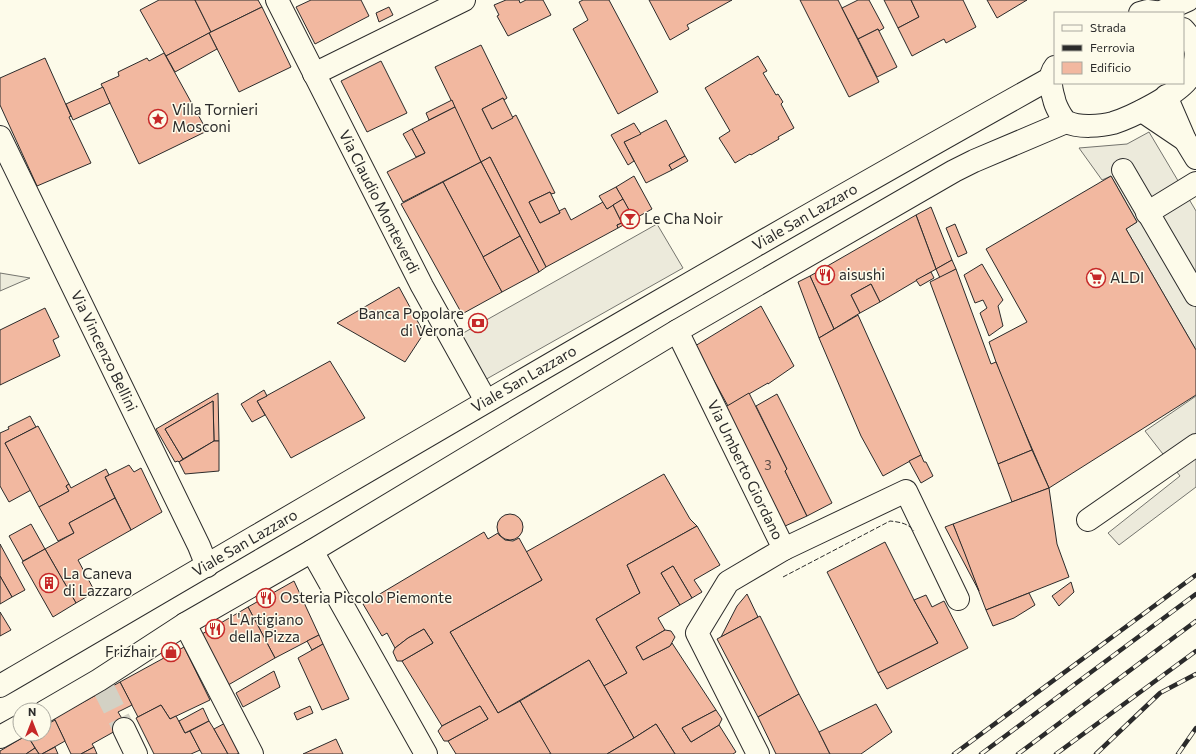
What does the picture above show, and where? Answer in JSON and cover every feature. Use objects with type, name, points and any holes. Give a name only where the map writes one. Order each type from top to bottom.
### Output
[{"type":"main road","name":"Via Claudio Monteverdi","points":[[277,0],[422,286],[486,401]]},
{"type":"main road","points":[[314,74],[464,0]]},
{"type":"main road","points":[[1158,12],[1188,0]]},
{"type":"main road","points":[[1184,30],[1188,33],[1196,52],[1189,78],[1184,84]]},
{"type":"main road","name":"Viale San Lazzaro","points":[[1053,72],[1050,86],[1055,105],[1066,122]]},
{"type":"main road","name":"Viale San Lazzaro","points":[[0,686],[486,401],[908,158],[1053,72]]},
{"type":"main road","points":[[52,708],[102,684],[185,624],[312,551],[677,331],[954,170],[1066,122],[1080,126],[1112,124],[1142,111],[1184,84]]},
{"type":"main road","points":[[1166,96],[1191,149]]},
{"type":"main road","points":[[1142,111],[1191,149]]},
{"type":"main road","name":"Via Vincenzo Bellini","points":[[0,137],[199,546],[207,566]]},
{"type":"main road","points":[[1122,170],[1196,295]]},
{"type":"main road","points":[[1147,213],[1196,183]]},
{"type":"main road","name":"Via Umberto Giordano","points":[[677,331],[784,549],[728,582],[697,633],[758,754]]},
{"type":"main road","points":[[1088,520],[1196,445]]},
{"type":"main road","points":[[784,549],[906,491],[958,599]]},
{"type":"main road","points":[[312,551],[426,754]]},
{"type":"main road","points":[[185,624],[252,754]]},
{"type":"main road","points":[[124,729],[136,754]]},
{"type":"main road","points":[[0,737],[12,730]]},
{"type":"shaded area","points":[[1149,132],[1196,211],[1196,350],[1126,229],[1137,222],[1111,176],[1102,180],[1079,148],[1127,144]]},
{"type":"shaded area","points":[[657,224],[683,268],[483,381],[458,336]]},
{"type":"shaded area","points":[[0,273],[30,278],[0,291]]},
{"type":"shaded area","points":[[1196,396],[1196,487],[1119,545],[1108,533],[1180,476],[1145,431]]},
{"type":"building","points":[[159,0],[195,0],[211,32],[166,56],[140,10]]},
{"type":"building","points":[[195,0],[258,0],[262,7],[211,32]]},
{"type":"building","points":[[311,0],[361,0],[369,16],[315,44],[296,7]]},
{"type":"building","points":[[506,0],[519,0],[520,3],[526,0],[543,0],[551,15],[508,36],[497,16],[499,15],[494,5]]},
{"type":"building","points":[[583,0],[609,0],[658,92],[618,114],[573,29],[588,20],[579,2]]},
{"type":"building","points":[[649,0],[732,0],[687,25],[689,29],[670,40]]},
{"type":"building","points":[[800,0],[838,0],[879,82],[849,97]]},
{"type":"building","points":[[858,0],[869,0],[884,28],[879,31],[878,29],[858,39],[842,8]]},
{"type":"building","points":[[884,0],[911,0],[919,17],[898,28]]},
{"type":"building","points":[[911,0],[963,0],[976,27],[946,43],[944,39],[912,56],[898,28],[919,17]]},
{"type":"building","points":[[987,0],[1027,0],[997,18]]},
{"type":"building","points":[[262,7],[291,67],[239,92],[209,33]]},
{"type":"building","points":[[389,7],[393,15],[379,22],[376,13]]},
{"type":"building","points":[[878,29],[897,67],[877,77],[858,39]]},
{"type":"building","points":[[209,33],[217,49],[175,72],[166,56]]},
{"type":"building","points":[[481,45],[507,98],[504,100],[503,98],[482,109],[492,129],[516,115],[555,193],[551,194],[550,192],[529,202],[540,223],[560,213],[559,211],[565,208],[571,220],[603,202],[607,209],[613,205],[622,223],[617,225],[618,228],[546,267],[490,157],[481,162],[435,67]]},
{"type":"building","points":[[164,53],[207,131],[139,164],[101,84],[119,76],[118,72],[147,58],[149,61]]},
{"type":"building","points":[[758,56],[767,71],[763,73],[776,95],[778,94],[783,102],[781,104],[794,128],[778,137],[779,139],[735,163],[719,138],[730,131],[705,88]]},
{"type":"building","points":[[45,58],[71,116],[69,117],[91,163],[37,186],[0,105],[0,78]]},
{"type":"building","points":[[381,61],[407,113],[367,132],[341,81]]},
{"type":"building","points":[[103,87],[110,103],[73,120],[66,104]]},
{"type":"building","points":[[503,98],[513,118],[492,129],[482,109]]},
{"type":"building","points":[[452,100],[455,107],[429,120],[426,113]]},
{"type":"building","points":[[455,107],[481,162],[403,202],[387,172],[425,153],[412,129]]},
{"type":"building","points":[[666,120],[685,156],[669,165],[672,170],[646,183],[624,142]]},
{"type":"building","points":[[634,123],[641,134],[624,142],[634,161],[628,165],[611,135]]},
{"type":"building","points":[[412,129],[425,153],[416,157],[403,134]]},
{"type":"building","points":[[685,156],[688,161],[672,170],[669,165]]},
{"type":"building","points":[[490,157],[546,267],[539,272],[481,162]]},
{"type":"building","points":[[481,162],[520,236],[483,257],[443,182]]},
{"type":"building","points":[[634,176],[652,209],[634,219],[616,187]]},
{"type":"building","points":[[1111,176],[1137,222],[1126,229],[1196,350],[1196,395],[1049,488],[1002,379],[989,342],[1027,322],[986,249]]},
{"type":"building","points":[[443,182],[502,292],[462,314],[401,204]]},
{"type":"building","points":[[616,187],[623,199],[607,209],[599,196]]},
{"type":"building","points":[[550,192],[560,213],[540,223],[529,202]]},
{"type":"building","points":[[623,199],[634,219],[618,228],[617,225],[622,223],[613,205]]},
{"type":"building","points":[[931,207],[952,260],[936,269],[916,215]]},
{"type":"building","points":[[916,215],[936,269],[880,302],[871,284],[851,295],[860,313],[834,329],[810,276]]},
{"type":"building","points":[[955,224],[967,253],[958,257],[946,228]]},
{"type":"building","points":[[520,236],[539,272],[502,292],[483,257]]},
{"type":"building","points":[[952,260],[956,269],[940,278],[936,269]]},
{"type":"building","points":[[982,264],[1003,300],[998,306],[1003,326],[989,336],[980,313],[987,308],[983,300],[975,303],[964,275]]},
{"type":"building","points":[[956,269],[991,364],[996,362],[1032,450],[998,464],[930,282]]},
{"type":"building","points":[[931,272],[934,278],[920,286],[916,280]]},
{"type":"building","points":[[810,276],[834,329],[819,338],[798,282]]},
{"type":"building","points":[[871,284],[880,302],[860,313],[851,295]]},
{"type":"building","points":[[399,287],[424,333],[405,362],[337,323]]},
{"type":"building","points":[[761,306],[794,366],[768,384],[728,406],[695,346]]},
{"type":"building","points":[[45,308],[59,337],[53,340],[60,356],[0,385],[0,330]]},
{"type":"building","points":[[858,315],[921,455],[883,476],[861,436],[819,338]]},
{"type":"building","points":[[330,361],[365,418],[291,458],[257,401]]},
{"type":"building","points":[[264,390],[267,396],[257,401],[265,415],[252,422],[241,404]]},
{"type":"building","points":[[218,393],[219,441],[214,441],[213,401],[165,429],[183,459],[179,462],[175,462],[156,429]]},
{"type":"building","points":[[749,393],[787,469],[785,471],[807,516],[783,527],[722,409]]},
{"type":"building","points":[[777,394],[832,503],[807,516],[785,471],[787,469],[756,406]]},
{"type":"building","points":[[213,401],[214,441],[183,459],[165,429]]},
{"type":"building","points":[[30,416],[36,427],[5,443],[31,490],[9,502],[0,486],[0,433],[9,429],[8,427]]},
{"type":"building","points":[[38,426],[69,484],[66,486],[69,491],[39,507],[5,443]]},
{"type":"building","points":[[214,441],[219,441],[219,471],[185,474],[179,462]]},
{"type":"building","points":[[1032,450],[1049,488],[1012,502],[998,464]]},
{"type":"building","points":[[921,455],[933,476],[921,483],[909,461]]},
{"type":"building","points":[[129,465],[134,472],[141,468],[162,512],[131,530],[105,477]]},
{"type":"building","points":[[106,469],[109,475],[105,477],[115,498],[69,523],[74,533],[58,541],[39,507],[69,491],[66,486],[69,484],[71,488]]},
{"type":"building","points":[[664,474],[690,519],[697,526],[627,565],[640,593],[596,619],[627,673],[604,686],[589,660],[498,713],[450,632],[542,580],[526,552]]},
{"type":"building","points":[[1049,488],[1057,544],[1069,577],[986,610],[953,524]]},
{"type":"building","points":[[115,498],[131,530],[78,560],[95,592],[76,603],[45,549],[74,533],[69,523]]},
{"type":"building","points":[[510,514],[519,518],[523,527],[519,536],[510,540],[501,536],[497,527],[501,518]]},
{"type":"building","points":[[31,524],[45,549],[23,561],[9,536]]},
{"type":"building","points":[[953,524],[965,554],[979,591],[945,527]]},
{"type":"building","points":[[697,526],[720,565],[694,580],[702,592],[692,598],[673,566],[661,573],[680,605],[658,618],[665,630],[636,647],[643,660],[670,646],[672,643],[716,710],[682,728],[691,742],[719,725],[736,752],[733,754],[675,754],[656,724],[634,738],[604,686],[627,673],[596,619],[640,593],[627,565]]},
{"type":"building","points":[[484,532],[488,539],[498,533],[505,540],[513,541],[519,538],[542,580],[450,632],[498,713],[520,701],[551,753],[549,754],[456,754],[448,741],[488,719],[480,706],[442,726],[402,661],[433,643],[424,629],[408,638],[395,648],[387,633],[382,636],[363,604]]},
{"type":"building","points":[[885,542],[914,600],[938,643],[878,673],[827,572]]},
{"type":"building","points":[[0,544],[25,590],[12,597],[0,576]]},
{"type":"building","name":"La Caneva di Lazzaro","points":[[45,549],[76,603],[53,617],[22,562]]},
{"type":"building","points":[[673,566],[692,598],[680,605],[661,573]]},
{"type":"building","points":[[0,576],[12,597],[0,604]]},
{"type":"building","points":[[294,581],[319,635],[275,658],[248,607]]},
{"type":"building","points":[[1071,582],[1074,592],[1059,606],[1052,596]]},
{"type":"building","points":[[1029,593],[1035,605],[1014,618],[993,626],[986,610]]},
{"type":"building","points":[[747,594],[758,617],[721,637],[737,606]]},
{"type":"building","points":[[926,595],[932,607],[944,601],[968,648],[887,689],[878,673],[938,643],[914,600]]},
{"type":"building","points":[[248,607],[275,658],[223,688],[202,634]]},
{"type":"building","points":[[0,612],[11,630],[0,636]]},
{"type":"building","points":[[760,616],[799,694],[758,717],[717,639]]},
{"type":"building","points":[[424,629],[433,643],[402,661],[397,661],[393,652],[395,648],[408,638]]},
{"type":"building","points":[[665,630],[671,631],[675,637],[670,646],[643,660],[636,647]]},
{"type":"building","points":[[319,635],[323,644],[312,650],[307,641]]},
{"type":"building","points":[[323,644],[349,699],[322,710],[298,658]]},
{"type":"building","points":[[184,647],[210,700],[170,719],[161,705],[138,717],[120,682]]},
{"type":"building","points":[[589,660],[634,738],[607,754],[551,754],[520,701]]},
{"type":"building","points":[[274,671],[280,687],[243,707],[236,693]]},
{"type":"building","points":[[120,682],[132,705],[118,712],[126,725],[92,744],[94,747],[81,754],[71,754],[54,718]]},
{"type":"building","points":[[799,694],[830,754],[776,754],[758,717]]},
{"type":"building","points":[[876,704],[892,732],[861,754],[830,754],[819,732]]},
{"type":"building","points":[[161,705],[170,719],[176,716],[185,733],[190,731],[200,750],[191,754],[154,754],[136,718]]},
{"type":"building","points":[[310,706],[313,713],[297,720],[294,713]]},
{"type":"building","points":[[480,706],[488,719],[448,741],[444,741],[438,731],[442,726]]},
{"type":"building","points":[[203,708],[209,721],[185,733],[179,721]]},
{"type":"building","points":[[716,710],[722,719],[719,725],[691,742],[682,728]]},
{"type":"building","points":[[55,720],[65,741],[42,754],[39,754],[31,742],[52,742],[52,722]]},
{"type":"building","points":[[209,721],[228,754],[202,754],[190,731]]},
{"type":"building","points":[[227,722],[243,751],[237,754],[228,754],[214,729]]},
{"type":"building","points":[[656,724],[675,754],[607,754],[634,738]]},
{"type":"building","points":[[336,739],[343,754],[303,754]]},
{"type":"building","points":[[15,742],[31,742],[35,748],[26,754],[0,754],[0,751]]},
{"type":"building","points":[[55,747],[58,754],[42,754]]},
{"type":"building","points":[[94,747],[97,754],[81,754]]},
{"type":"building","points":[[35,748],[39,754],[26,754]]},
{"type":"tunnel","points":[[104,689],[124,729]]},
{"type":"railway","points":[[954,754],[1196,575]]},
{"type":"railway","points":[[981,754],[1196,594]]},
{"type":"railway","points":[[1018,754],[1196,621]]},
{"type":"railway","points":[[1056,754],[1196,651]]},
{"type":"railway","points":[[1096,754],[1160,693],[1196,674]]},
{"type":"railway","points":[[1178,754],[1196,728]]},
{"type":"fence","points":[[783,577],[890,521],[900,522],[912,528],[914,531]]},
{"type":"place","name":"Villa Tornieri Mosconi","points":[[158,119]]},
{"type":"place","name":"Le Cha Noir","points":[[630,219]]},
{"type":"place","name":"aisushi","points":[[825,275]]},
{"type":"place","name":"ALDI","points":[[1096,278]]},
{"type":"place","name":"Banca Popolare di Verona","points":[[478,323]]},
{"type":"place","name":"La Caneva di Lazzaro","points":[[49,583]]},
{"type":"place","name":"Osteria Piccolo Piemonte","points":[[266,598]]},
{"type":"place","name":"L'Artigiano della Pizza","points":[[215,629]]},
{"type":"place","name":"Frizhair","points":[[171,652]]}]
